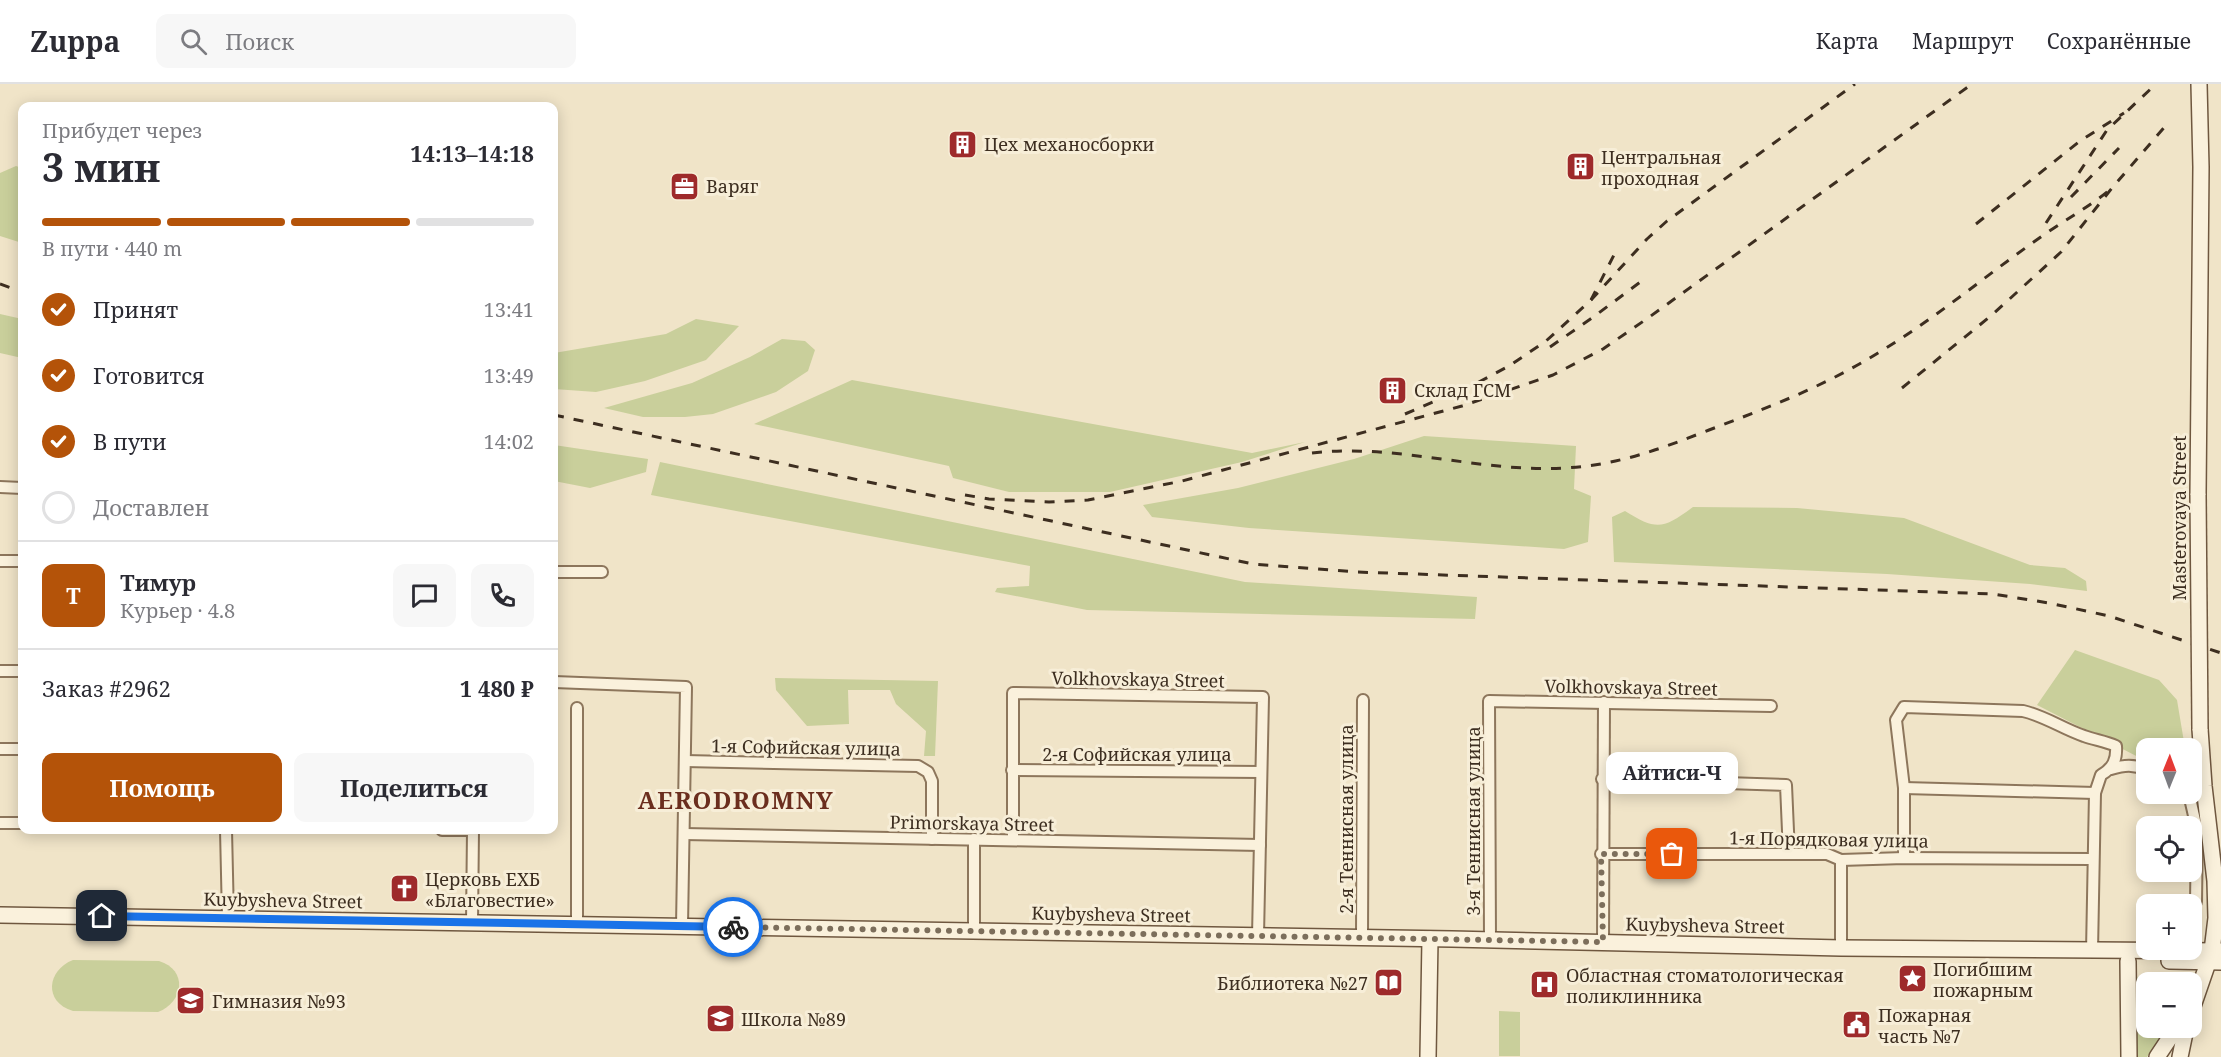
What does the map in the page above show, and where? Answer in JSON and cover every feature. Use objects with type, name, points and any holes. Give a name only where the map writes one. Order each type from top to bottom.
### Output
[{"type":"main road","name":"Masterovaya Street","points":[[2199,84],[2201,167],[2198,495],[2200,729],[2217,902],[2216,957],[2202,988]]},
{"type":"main road","name":"Kuybysheva Street","points":[[0,915],[368,926],[1603,946],[2128,961],[2216,957]]},
{"type":"main road","name":"Kuybysheva Street","points":[[0,925],[228,923]]},
{"type":"main road","name":"Kuybysheva Street","points":[[1258,940],[1362,938],[1430,943],[1490,940],[1603,946]]},
{"type":"main road","points":[[1428,1057],[1430,943]]},
{"type":"main road","name":"Kuybysheva Street","points":[[1841,952],[2092,951],[2216,957]]},
{"type":"main road","points":[[2128,961],[2129,1057]]},
{"type":"main road","points":[[2157,1057],[2170,1038]]},
{"type":"main road","points":[[2180,1057],[2184,1038]]},
{"type":"street","points":[[0,487],[18,488]]},
{"type":"street","points":[[0,561],[18,561]]},
{"type":"street","points":[[558,572],[602,572]]},
{"type":"street","points":[[0,671],[18,671]]},
{"type":"street","points":[[558,682],[686,687],[682,931]]},
{"type":"street","name":"Volkhovskaya Street","points":[[1012,770],[1013,693],[1263,697],[1261,772]]},
{"type":"street","name":"2-я Теннисная улица","points":[[1362,938],[1363,700]]},
{"type":"street","name":"Volkhovskaya Street","points":[[1489,701],[1771,706]]},
{"type":"street","name":"3-я Теннисная улица","points":[[1489,701],[1490,940]]},
{"type":"street","points":[[1603,946],[1601,854],[1604,702]]},
{"type":"street","points":[[1904,858],[1904,788],[1896,720],[1904,707],[2023,711],[2034,714],[2085,737],[2116,746],[2116,756],[2111,769]]},
{"type":"street","points":[[577,708],[577,929]]},
{"type":"street","points":[[0,749],[18,750]]},
{"type":"street","name":"1-я Софийская улица","points":[[685,762],[918,766],[928,772],[932,781],[932,839]]},
{"type":"street","points":[[2092,951],[2095,793],[2100,775],[2125,765],[2136,766]]},
{"type":"street","points":[[1012,770],[1012,840]]},
{"type":"street","name":"2-я Софийская улица","points":[[1012,770],[1261,772]]},
{"type":"street","points":[[1258,940],[1261,772]]},
{"type":"street","points":[[1602,779],[1786,785],[1789,854]]},
{"type":"street","points":[[1904,788],[2095,793]]},
{"type":"street","points":[[2191,804],[2197,830],[2196,894]]},
{"type":"street","points":[[0,823],[18,823]]},
{"type":"street","points":[[226,834],[228,923]]},
{"type":"street","points":[[472,927],[473,834]]},
{"type":"street","name":"Primorskaya Street","points":[[684,834],[1260,845]]},
{"type":"street","points":[[974,839],[974,935]]},
{"type":"street","name":"1-я Порядковая улица","points":[[1601,854],[1827,854],[1841,860],[2092,859]]},
{"type":"street","points":[[1841,860],[1841,952]]},
{"type":"green space","points":[[18,167],[18,242],[0,236],[0,173]]},
{"type":"green space","points":[[0,314],[18,318],[18,357],[0,353]]},
{"type":"green space","points":[[696,319],[739,326],[706,360],[645,381],[596,392],[558,389],[558,352],[666,334]]},
{"type":"green space","points":[[782,339],[805,341],[815,350],[808,371],[776,392],[713,414],[685,417],[643,417],[604,408],[692,383],[750,357]]},
{"type":"green space","points":[[852,380],[1252,453],[1305,442],[1242,462],[1110,492],[1009,492],[953,478],[949,466],[754,424]]},
{"type":"green space","points":[[1424,436],[1576,446],[1574,489],[1591,496],[1588,542],[1564,549],[1249,528],[1152,517],[1143,505],[1238,488],[1354,459]]},
{"type":"green space","points":[[558,446],[648,459],[646,472],[590,488],[558,482]]},
{"type":"green space","points":[[660,462],[1245,582],[1477,597],[1475,619],[1087,610],[995,592],[997,588],[1029,586],[1030,566],[651,495]]},
{"type":"green space","points":[[1693,507],[1797,508],[1904,518],[2030,565],[2065,568],[2086,581],[2087,591],[2030,584],[1887,574],[1614,562],[1612,517],[1625,511],[1645,522],[1660,525],[1674,520]]},
{"type":"green space","points":[[2075,650],[2159,680],[2177,700],[2183,738],[2136,738],[2136,756],[2037,705]]},
{"type":"green space","points":[[775,678],[938,681],[935,756],[924,756],[926,731],[896,704],[890,690],[848,690],[849,724],[807,726],[776,690]]},
{"type":"green space","points":[[73,960],[159,961],[175,971],[179,986],[177,994],[167,1007],[158,1012],[73,1011],[63,1007],[57,1001],[52,986],[58,971]]},
{"type":"green space","points":[[2136,977],[2136,1038],[2161,1038],[2147,1057],[2132,1057],[2133,978]]},
{"type":"green space","points":[[1499,1011],[1520,1012],[1520,1056],[1499,1056]]},
{"type":"railway","points":[[1591,300],[1647,239],[1667,221],[1855,84]]},
{"type":"railway","points":[[965,495],[989,499],[1049,502],[1088,500],[1182,481],[1462,406],[1553,375],[1603,349],[1648,318],[1972,84]]},
{"type":"railway","points":[[2046,223],[2107,130],[2156,84]]},
{"type":"railway","points":[[1976,224],[2080,141],[2124,113]]},
{"type":"railway","points":[[1902,388],[1992,315],[2061,252],[2168,123]]},
{"type":"railway","points":[[2071,197],[2119,148]]},
{"type":"railway","points":[[1312,453],[1376,452],[1502,466],[1565,468],[1621,460],[1656,450],[1774,405],[1858,365],[1922,324],[2112,188]]},
{"type":"railway","points":[[1405,414],[1477,383],[1509,366],[1546,341],[1591,300],[1617,249]]},
{"type":"railway","points":[[1550,347],[1647,277]]},
{"type":"railway","points":[[0,284],[18,291]]},
{"type":"railway","points":[[558,416],[1253,564],[1357,572],[1993,594],[2109,616],[2221,653]]},
{"type":"way so far","points":[[733,927],[1603,942],[1601,854],[1672,854]]},
{"type":"place","name":"Цех механосборки","points":[[963,144]]},
{"type":"place","name":"Центральная проходная","points":[[1580,167]]},
{"type":"place","name":"Варяг","points":[[685,186]]},
{"type":"place","name":"Склад ГСМ","points":[[1393,390]]},
{"type":"place","name":"Айтиси-Ч","points":[[1672,854]]},
{"type":"place","name":"Церковь ЕХБ «Благовестие»","points":[[404,889]]},
{"type":"place","name":"Погибшим пожарным","points":[[1912,979]]},
{"type":"place","name":"Библиотека №27","points":[[1389,983]]},
{"type":"place","name":"Областная стоматологическая поликлинника","points":[[1545,985]]},
{"type":"place","name":"Гимназия №93","points":[[191,1001]]},
{"type":"place","name":"Школа №89","points":[[720,1019]]},
{"type":"place","name":"Пожарная часть №7","points":[[1857,1025]]},
{"type":"district","name":"AERODROMNY","points":[[736,799]]},
{"type":"route","points":[[102,916],[733,927]]}]
